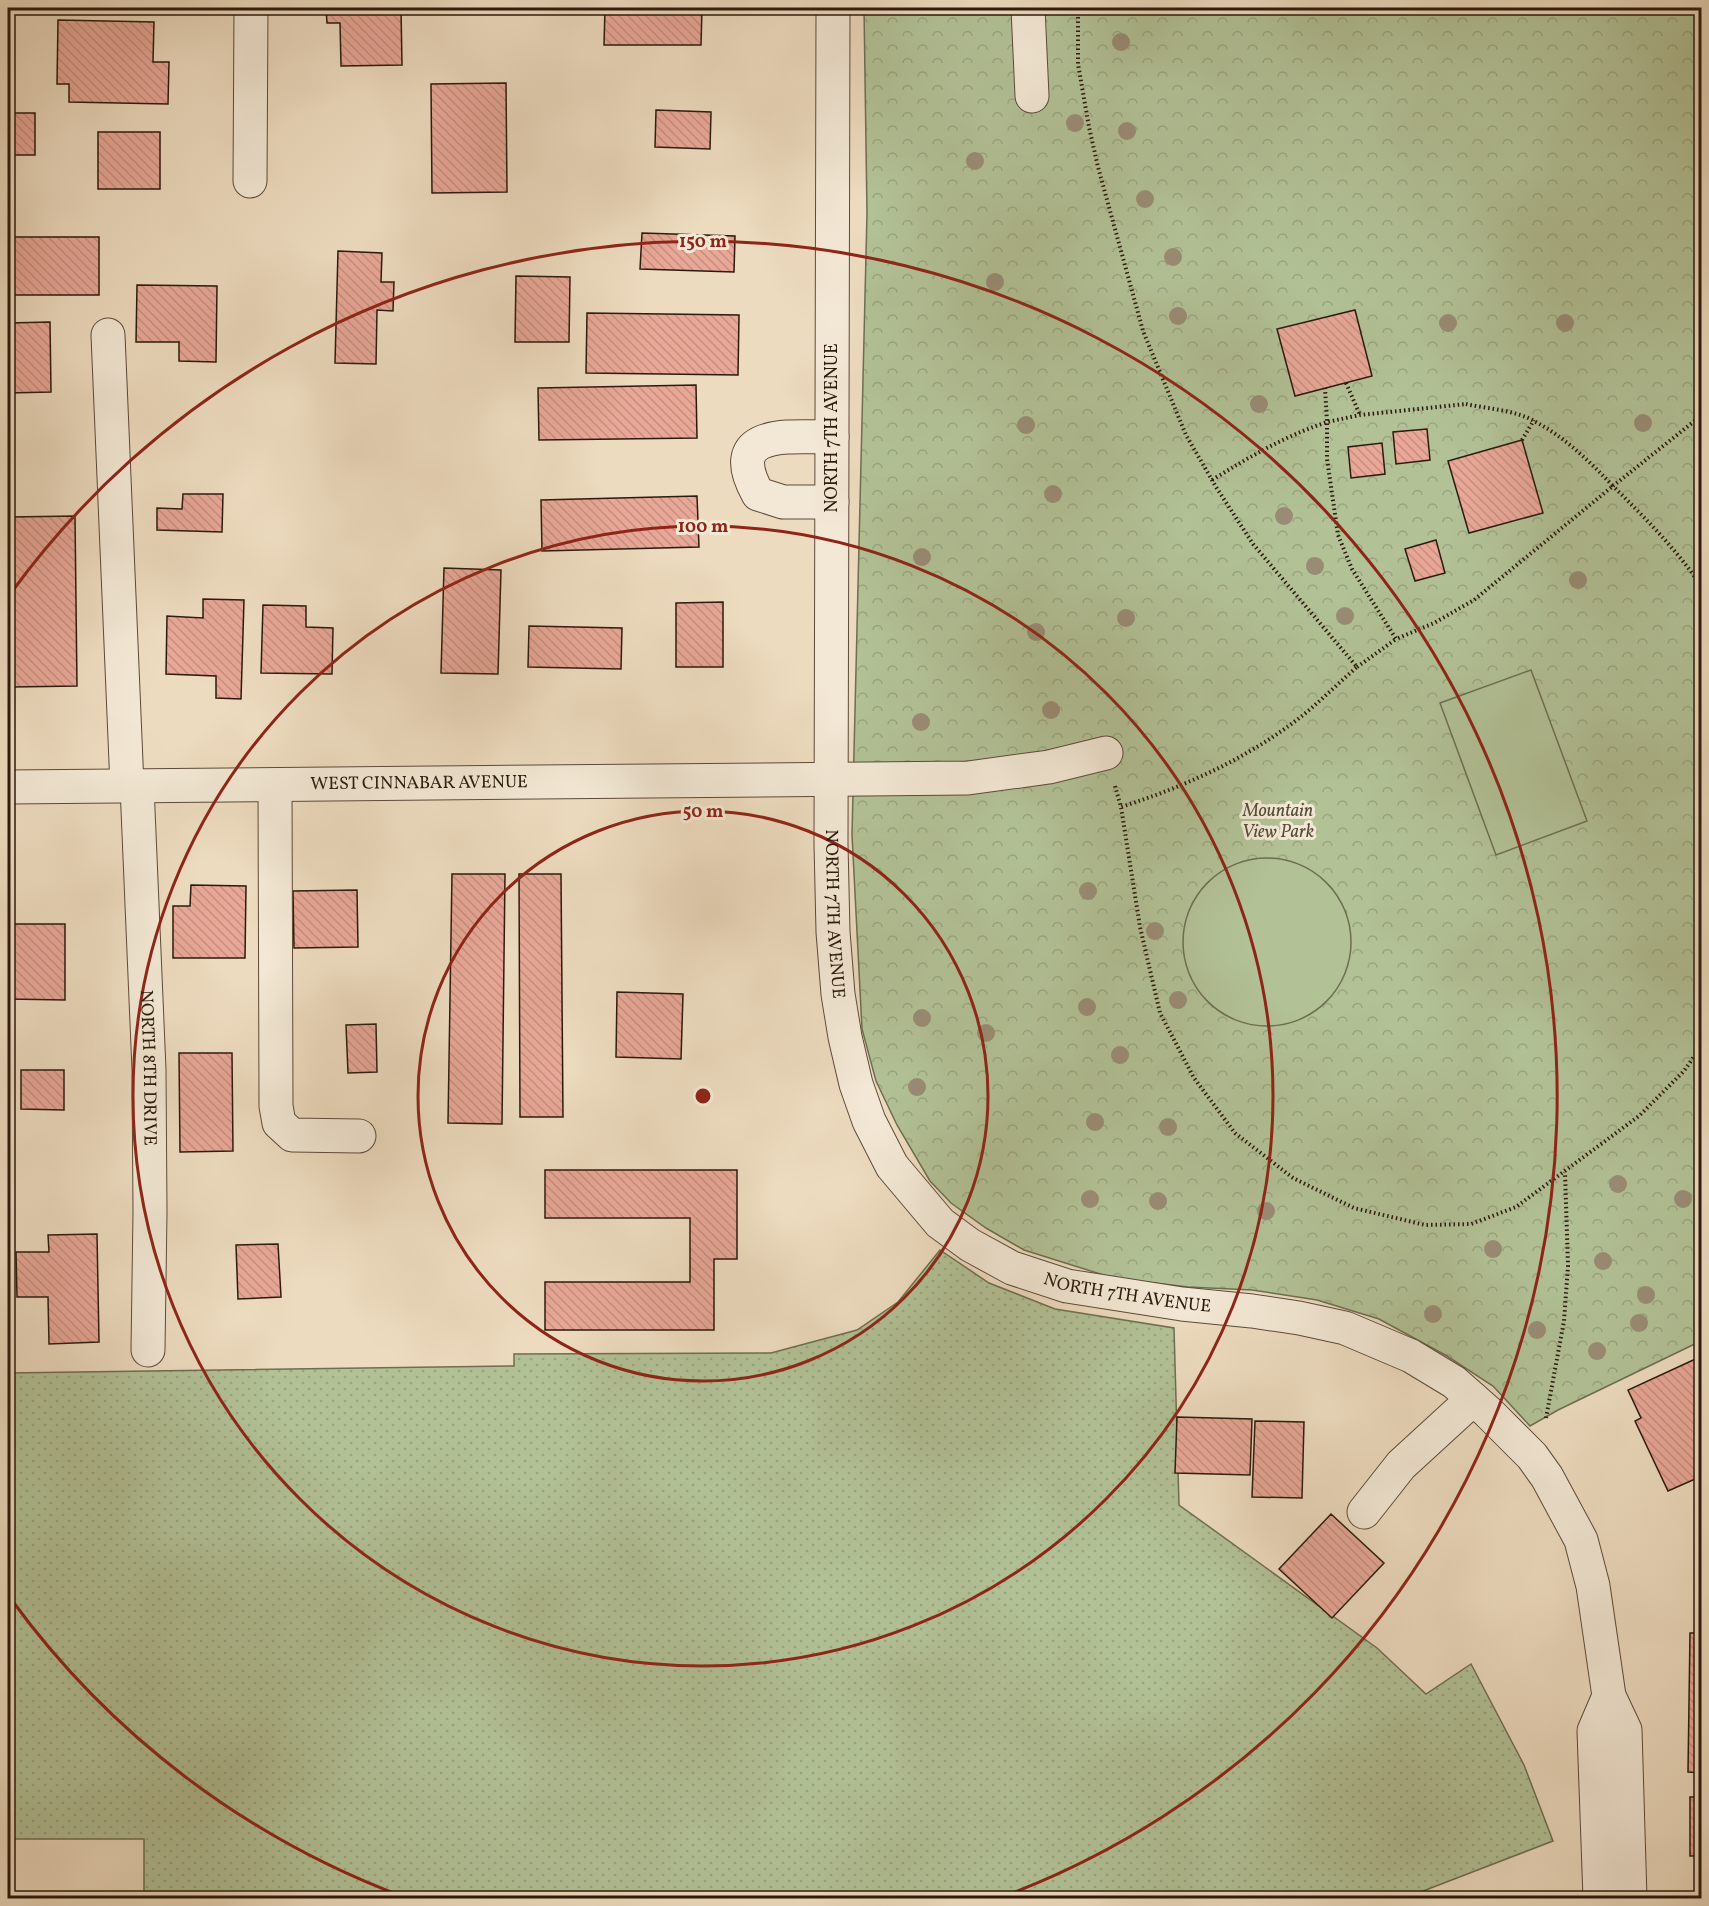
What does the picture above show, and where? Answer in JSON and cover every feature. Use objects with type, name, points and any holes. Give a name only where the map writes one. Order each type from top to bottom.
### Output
[{"type":"street","points":[[250,181],[251,8]]},
{"type":"street","name":"NORTH 7TH AVENUE","points":[[833,8],[831,781],[833,932],[838,994],[845,1037],[856,1084],[869,1121],[892,1166],[940,1223],[970,1245],[1012,1268],[1067,1286],[1182,1304],[1299,1318],[1345,1328],[1411,1356],[1454,1382],[1532,1456],[1547,1477],[1581,1540],[1593,1586],[1609,1696]]},
{"type":"street","points":[[1028,8],[1032,96]]},
{"type":"street","name":"NORTH 8TH DRIVE","points":[[108,335],[149,1070],[148,1350]]},
{"type":"street","points":[[832,437],[767,439],[754,446],[748,458],[750,478],[758,494],[783,502],[832,502]]},
{"type":"street","name":"WEST CINNABAR AVENUE","points":[[8,787],[831,781],[968,778],[1049,767],[1110,766]]},
{"type":"street","points":[[275,785],[276,1106],[279,1123],[292,1136],[359,1136]]},
{"type":"street","points":[[1364,1512],[1401,1465],[1473,1399]]},
{"type":"street","points":[[1600,1899],[1594,1731],[1609,1696]]},
{"type":"street","points":[[1609,1696],[1625,1730],[1630,1899]]},
{"type":"path","points":[[1078,8],[1078,64],[1089,127],[1143,331],[1186,435],[1254,544],[1357,667]]},
{"type":"path","points":[[1346,383],[1360,414]]},
{"type":"path","points":[[1325,388],[1327,459],[1338,535],[1352,569],[1396,639]]},
{"type":"path","points":[[1212,480],[1257,451],[1306,429],[1360,414],[1466,404],[1503,411],[1533,420],[1582,454],[1644,517],[1690,570],[1701,587]]},
{"type":"path","points":[[1121,807],[1155,796],[1233,762],[1296,721],[1357,667],[1396,639],[1434,623],[1474,600],[1509,569],[1579,516],[1701,415]]},
{"type":"path","points":[[1522,440],[1533,420]]},
{"type":"path","points":[[1110,766],[1121,807],[1140,927],[1160,1013],[1194,1078],[1236,1133],[1293,1178],[1343,1203],[1354,1208],[1425,1225],[1470,1224],[1516,1207],[1639,1116],[1684,1071],[1701,1045]]},
{"type":"path","points":[[1532,1456],[1545,1424],[1564,1321],[1568,1266],[1565,1172]]},
{"type":"green space","name":"Mountain View Park","points":[[864,8],[1701,8],[1701,1341],[1558,1410],[1530,1426],[1493,1386],[1447,1356],[1379,1319],[1317,1300],[1252,1290],[1188,1287],[1113,1278],[1024,1250],[986,1228],[951,1203],[930,1181],[897,1125],[876,1081],[862,1029],[852,835],[867,213]]},
{"type":"green space","points":[[1531,670],[1587,821],[1496,855],[1440,703]]},
{"type":"green space","points":[[1267,858],[1283,859],[1299,864],[1327,882],[1345,910],[1350,926],[1350,958],[1345,974],[1327,1002],[1299,1020],[1283,1025],[1267,1026],[1251,1025],[1235,1020],[1207,1002],[1189,974],[1184,958],[1183,942],[1184,926],[1189,910],[1207,882],[1235,864],[1251,859]]},
{"type":"green space","points":[[940,1250],[989,1283],[1055,1309],[1174,1328],[1179,1505],[1377,1648],[1426,1694],[1471,1664],[1524,1765],[1553,1841],[1405,1898],[144,1898],[144,1839],[8,1839],[8,1373],[514,1366],[514,1354],[771,1353],[857,1330],[898,1302]]},
{"type":"building","points":[[326,8],[401,8],[402,65],[341,66],[340,23],[327,23]]},
{"type":"building","points":[[605,8],[702,8],[701,45],[604,45]]},
{"type":"building","points":[[58,20],[154,22],[153,62],[169,62],[168,104],[69,102],[69,84],[57,84]]},
{"type":"building","points":[[506,83],[507,192],[432,193],[431,84]]},
{"type":"building","points":[[656,110],[711,112],[710,149],[655,147]]},
{"type":"building","points":[[8,113],[35,113],[35,155],[8,155]]},
{"type":"building","points":[[98,132],[160,132],[160,189],[98,189]]},
{"type":"building","points":[[642,233],[735,236],[734,272],[640,269]]},
{"type":"building","points":[[8,237],[99,237],[99,295],[8,295]]},
{"type":"building","points":[[338,251],[382,253],[381,282],[394,282],[393,311],[377,310],[376,364],[335,363]]},
{"type":"building","points":[[516,276],[570,277],[569,342],[515,342]]},
{"type":"building","points":[[137,285],[217,286],[216,362],[179,361],[179,342],[136,342]]},
{"type":"building","points":[[1355,310],[1372,376],[1295,396],[1277,329]]},
{"type":"building","points":[[587,313],[739,315],[738,375],[586,373]]},
{"type":"building","points":[[50,322],[51,392],[8,393],[8,323]]},
{"type":"building","points":[[696,385],[697,438],[539,440],[538,388]]},
{"type":"building","points":[[1427,429],[1430,460],[1396,464],[1393,432]]},
{"type":"building","points":[[1522,440],[1543,513],[1469,533],[1448,461]]},
{"type":"building","points":[[1382,443],[1385,474],[1351,478],[1348,447]]},
{"type":"building","points":[[183,494],[223,494],[222,532],[157,530],[157,508],[182,509]]},
{"type":"building","points":[[697,496],[699,547],[542,551],[541,500]]},
{"type":"building","points":[[75,516],[77,686],[11,687],[9,517]]},
{"type":"building","points":[[1436,540],[1445,573],[1415,581],[1405,549]]},
{"type":"building","points":[[444,568],[501,570],[498,674],[441,673]]},
{"type":"building","points":[[203,599],[244,600],[241,699],[216,698],[216,676],[166,674],[167,616],[203,618]]},
{"type":"building","points":[[723,602],[723,667],[676,667],[676,603]]},
{"type":"building","points":[[263,605],[306,606],[306,627],[333,628],[332,674],[261,673]]},
{"type":"building","points":[[529,626],[622,628],[621,669],[528,667]]},
{"type":"building","points":[[452,874],[505,874],[502,1124],[448,1123]]},
{"type":"building","points":[[519,874],[561,874],[563,1117],[520,1117]]},
{"type":"building","points":[[191,885],[246,886],[245,958],[173,958],[173,906],[190,906]]},
{"type":"building","points":[[357,890],[358,947],[294,948],[293,891]]},
{"type":"building","points":[[8,924],[65,924],[65,1000],[8,999]]},
{"type":"building","points":[[617,992],[683,994],[681,1059],[616,1057]]},
{"type":"building","points":[[376,1024],[377,1072],[348,1073],[346,1025]]},
{"type":"building","points":[[179,1053],[232,1053],[233,1151],[180,1152]]},
{"type":"building","points":[[21,1070],[64,1070],[64,1110],[21,1109]]},
{"type":"building","points":[[545,1170],[737,1170],[737,1259],[714,1259],[714,1330],[545,1330],[545,1282],[690,1282],[690,1218],[545,1218]]},
{"type":"building","points":[[97,1234],[99,1342],[49,1344],[48,1297],[17,1297],[16,1252],[49,1252],[48,1235]]},
{"type":"building","points":[[278,1244],[281,1297],[238,1299],[236,1245]]},
{"type":"building","points":[[1702,1356],[1702,1476],[1668,1491],[1635,1421],[1641,1418],[1628,1390]]},
{"type":"building","points":[[1177,1417],[1252,1419],[1250,1475],[1175,1473]]},
{"type":"building","points":[[1255,1421],[1304,1422],[1302,1498],[1252,1497]]},
{"type":"building","points":[[1331,1514],[1384,1563],[1332,1618],[1279,1569]]},
{"type":"building","points":[[1699,1523],[1702,1523],[1702,1597],[1699,1596]]},
{"type":"building","points":[[1690,1633],[1702,1633],[1702,1773],[1688,1772]]},
{"type":"building","points":[[1690,1797],[1702,1797],[1702,1856],[1690,1856]]}]
